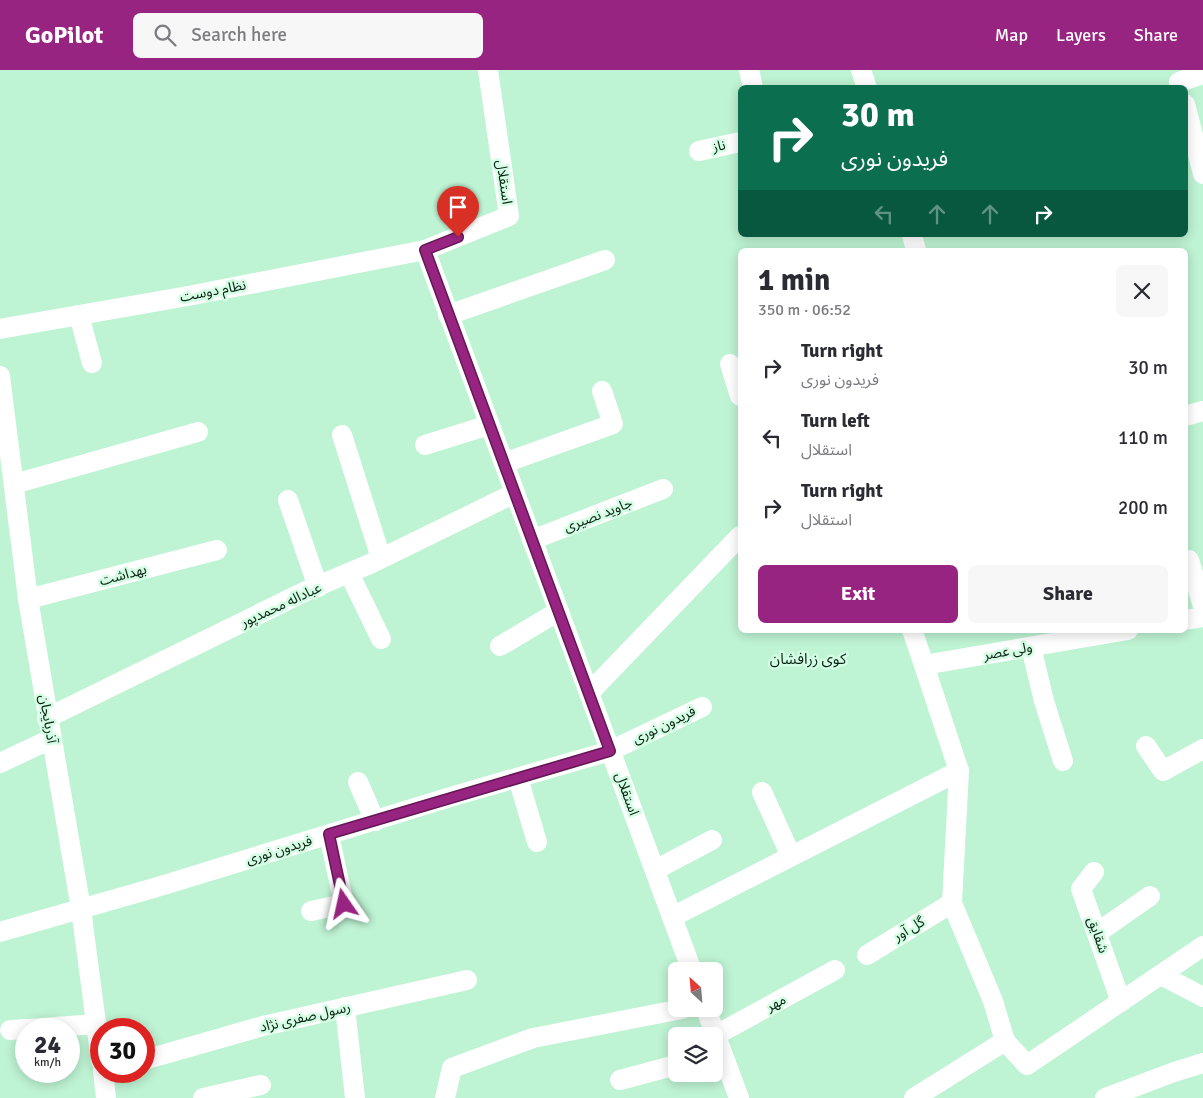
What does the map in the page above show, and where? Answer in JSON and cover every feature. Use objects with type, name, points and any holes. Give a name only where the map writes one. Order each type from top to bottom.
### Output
[{"type":"street","name":"استقلال","points":[[488,70],[509,216],[425,250],[689,962]]},
{"type":"street","points":[[749,70],[752,85]]},
{"type":"street","points":[[861,70],[866,85]]},
{"type":"street","points":[[1179,80],[1203,74]]},
{"type":"street","points":[[1188,115],[1202,168]]},
{"type":"street","name":"ناز","points":[[699,151],[738,142]]},
{"type":"street","name":"نظام دوست","points":[[0,330],[425,250]]},
{"type":"street","points":[[448,315],[605,260]]},
{"type":"street","points":[[79,316],[92,363]]},
{"type":"street","points":[[730,364],[738,390]]},
{"type":"street","name":"آذربایجان","points":[[0,376],[9,495],[81,909],[95,1018]]},
{"type":"street","points":[[504,464],[612,424],[602,391]]},
{"type":"street","points":[[1188,415],[1203,411]]},
{"type":"street","points":[[425,445],[489,425]]},
{"type":"street","points":[[9,495],[198,432]]},
{"type":"street","points":[[342,435],[381,558]]},
{"type":"street","name":"جاوید نصیری","points":[[532,540],[663,489]]},
{"type":"street","name":"عباداله محمدپور","points":[[48,718],[318,586],[381,558],[515,493]]},
{"type":"street","points":[[288,500],[318,586]]},
{"type":"street","points":[[589,693],[738,538]]},
{"type":"street","name":"بهداشت","points":[[28,600],[217,550]]},
{"type":"street","points":[[1189,560],[1203,606]]},
{"type":"street","points":[[349,573],[380,639]]},
{"type":"street","points":[[500,646],[558,611]]},
{"type":"street","points":[[1188,620],[1203,617]]},
{"type":"street","points":[[913,633],[959,771],[952,903],[993,1001],[1005,1041],[1027,1065],[1203,946]]},
{"type":"street","name":"ولی عصر","points":[[924,665],[1106,633]]},
{"type":"street","points":[[1031,647],[1044,702],[1063,762]]},
{"type":"street","name":"فریدون نوری","points":[[0,932],[610,751],[702,707]]},
{"type":"street","points":[[0,763],[51,739]]},
{"type":"street","points":[[1146,746],[1163,771],[1203,749]]},
{"type":"street","points":[[672,917],[959,771]]},
{"type":"street","points":[[518,778],[537,842]]},
{"type":"street","points":[[358,782],[375,821]]},
{"type":"street","points":[[762,792],[791,856]]},
{"type":"street","points":[[311,911],[344,904],[329,834]]},
{"type":"street","points":[[655,870],[712,840]]},
{"type":"street","name":"شقایق","points":[[1094,872],[1081,889],[1121,1002]]},
{"type":"street","points":[[1096,932],[1150,896]]},
{"type":"street","name":"گل آور","points":[[867,955],[952,903]]},
{"type":"street","name":"مهر","points":[[723,1031],[835,970]]},
{"type":"street","points":[[1161,975],[1203,998]]},
{"type":"street","name":"رسول صفری نژاد","points":[[155,1057],[262,1026],[467,980]]},
{"type":"street","points":[[345,1007],[355,1098]]},
{"type":"street","points":[[444,1098],[452,1068],[533,1038],[668,1012]]},
{"type":"street","points":[[914,1098],[1005,1041]]},
{"type":"street","points":[[1105,1098],[1203,1063]]},
{"type":"street","points":[[723,1065],[739,1098]]},
{"type":"street","points":[[620,1080],[668,1067]]},
{"type":"street","name":"آذربایجان","points":[[104,1083],[106,1098]]},
{"type":"street","points":[[203,1098],[261,1085]]},
{"type":"district","name":"کوی زرافشان","points":[[808,659]]},
{"type":"route","points":[[344,904],[329,834],[610,751],[425,250],[458,237]]}]
